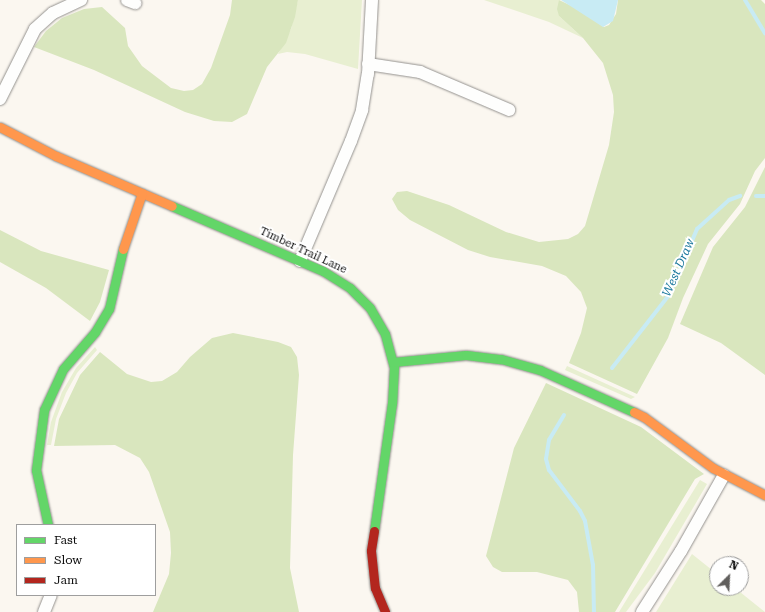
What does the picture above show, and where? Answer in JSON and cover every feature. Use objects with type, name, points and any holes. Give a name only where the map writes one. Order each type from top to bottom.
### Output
[{"type":"street","points":[[0,99],[35,30],[53,13],[81,0]]},
{"type":"street","points":[[300,261],[355,132],[365,98],[372,0]]},
{"type":"street","points":[[368,64],[420,72],[509,110]]},
{"type":"street","name":"Timber Trail Lane","points":[[0,127],[56,156],[300,261],[340,280],[364,300],[382,327],[393,362],[392,403],[371,551],[375,588],[385,612]]},
{"type":"street","points":[[48,524],[36,470],[38,442],[44,410],[63,369],[95,332],[109,309],[126,238],[142,193]]},
{"type":"street","points":[[393,362],[466,355],[501,359],[540,370],[644,417],[724,475],[765,495]]},
{"type":"street","points":[[642,612],[681,551],[724,475]]},
{"type":"street","points":[[44,612],[51,596]]},
{"type":"green space","points":[[232,0],[298,0],[295,17],[286,43],[267,67],[247,114],[232,122],[214,121],[185,112],[94,70],[34,47],[46,31],[62,18],[84,9],[102,7],[125,28],[128,46],[142,66],[171,88],[184,91],[193,90],[202,84],[211,68],[230,15]]},
{"type":"green space","points":[[298,0],[362,0],[358,69],[305,54],[287,52],[278,54],[291,29]]},
{"type":"green space","points":[[484,0],[559,0],[559,16],[583,38],[549,22]]},
{"type":"green space","points":[[559,0],[576,8],[604,27],[609,25],[616,14],[618,0],[761,0],[765,4],[765,158],[755,171],[740,204],[708,244],[683,298],[668,338],[637,394],[569,363],[581,333],[587,308],[581,292],[566,276],[542,266],[490,257],[468,250],[410,220],[398,210],[392,199],[397,192],[407,191],[449,205],[506,232],[539,242],[568,239],[578,234],[585,226],[609,145],[614,112],[613,95],[603,63],[583,38],[559,16],[557,9]]},
{"type":"green space","points":[[765,167],[765,375],[721,343],[680,324],[713,247],[745,207]]},
{"type":"green space","points":[[0,230],[41,251],[109,270],[100,302],[90,321],[46,288],[0,262]]},
{"type":"green space","points":[[233,333],[278,342],[291,347],[297,357],[299,375],[293,455],[290,568],[299,612],[153,612],[169,574],[171,553],[170,532],[149,472],[140,458],[115,445],[54,446],[59,419],[80,375],[100,352],[127,374],[151,382],[162,381],[177,372],[190,357],[212,338]]},
{"type":"green space","points":[[95,347],[97,350],[77,373],[66,393],[56,419],[51,445],[47,445],[51,422],[62,392],[76,368]]},
{"type":"green space","points":[[567,366],[635,397],[631,399],[565,370]]},
{"type":"green space","points":[[546,383],[641,427],[704,474],[695,479],[615,612],[579,612],[577,592],[568,580],[537,572],[502,572],[493,567],[486,556],[514,448]]},
{"type":"green space","points":[[700,480],[707,484],[655,573],[626,612],[619,612]]},
{"type":"green space","points":[[692,554],[709,568],[709,596],[745,596],[765,612],[656,612]]},
{"type":"water","points":[[561,0],[618,0],[613,21],[603,27]]},
{"type":"waterway","name":"West Draw","points":[[745,0],[765,33]]},
{"type":"waterway","name":"West Draw","points":[[612,368],[669,295],[697,229],[729,200],[740,196]]},
{"type":"waterway","name":"West Draw","points":[[756,196],[765,196]]},
{"type":"waterway","name":"West Draw","points":[[564,415],[549,440],[546,459],[549,470],[580,511],[585,521],[593,565],[594,612]]},
{"type":"traffic: fast","points":[[172,206],[323,271],[350,288],[370,308],[385,334],[394,367],[392,403],[374,531]]},
{"type":"traffic: fast","points":[[48,524],[36,470],[44,410],[63,369],[95,332],[109,309],[123,249]]},
{"type":"traffic: fast","points":[[393,362],[466,355],[501,359],[540,370],[634,412]]},
{"type":"traffic: slow","points":[[0,127],[56,156],[172,206]]},
{"type":"traffic: slow","points":[[123,249],[142,193]]},
{"type":"traffic: slow","points":[[634,412],[644,417],[713,468],[765,495]]},
{"type":"traffic: jam","points":[[374,531],[371,551],[375,588],[385,612]]}]
